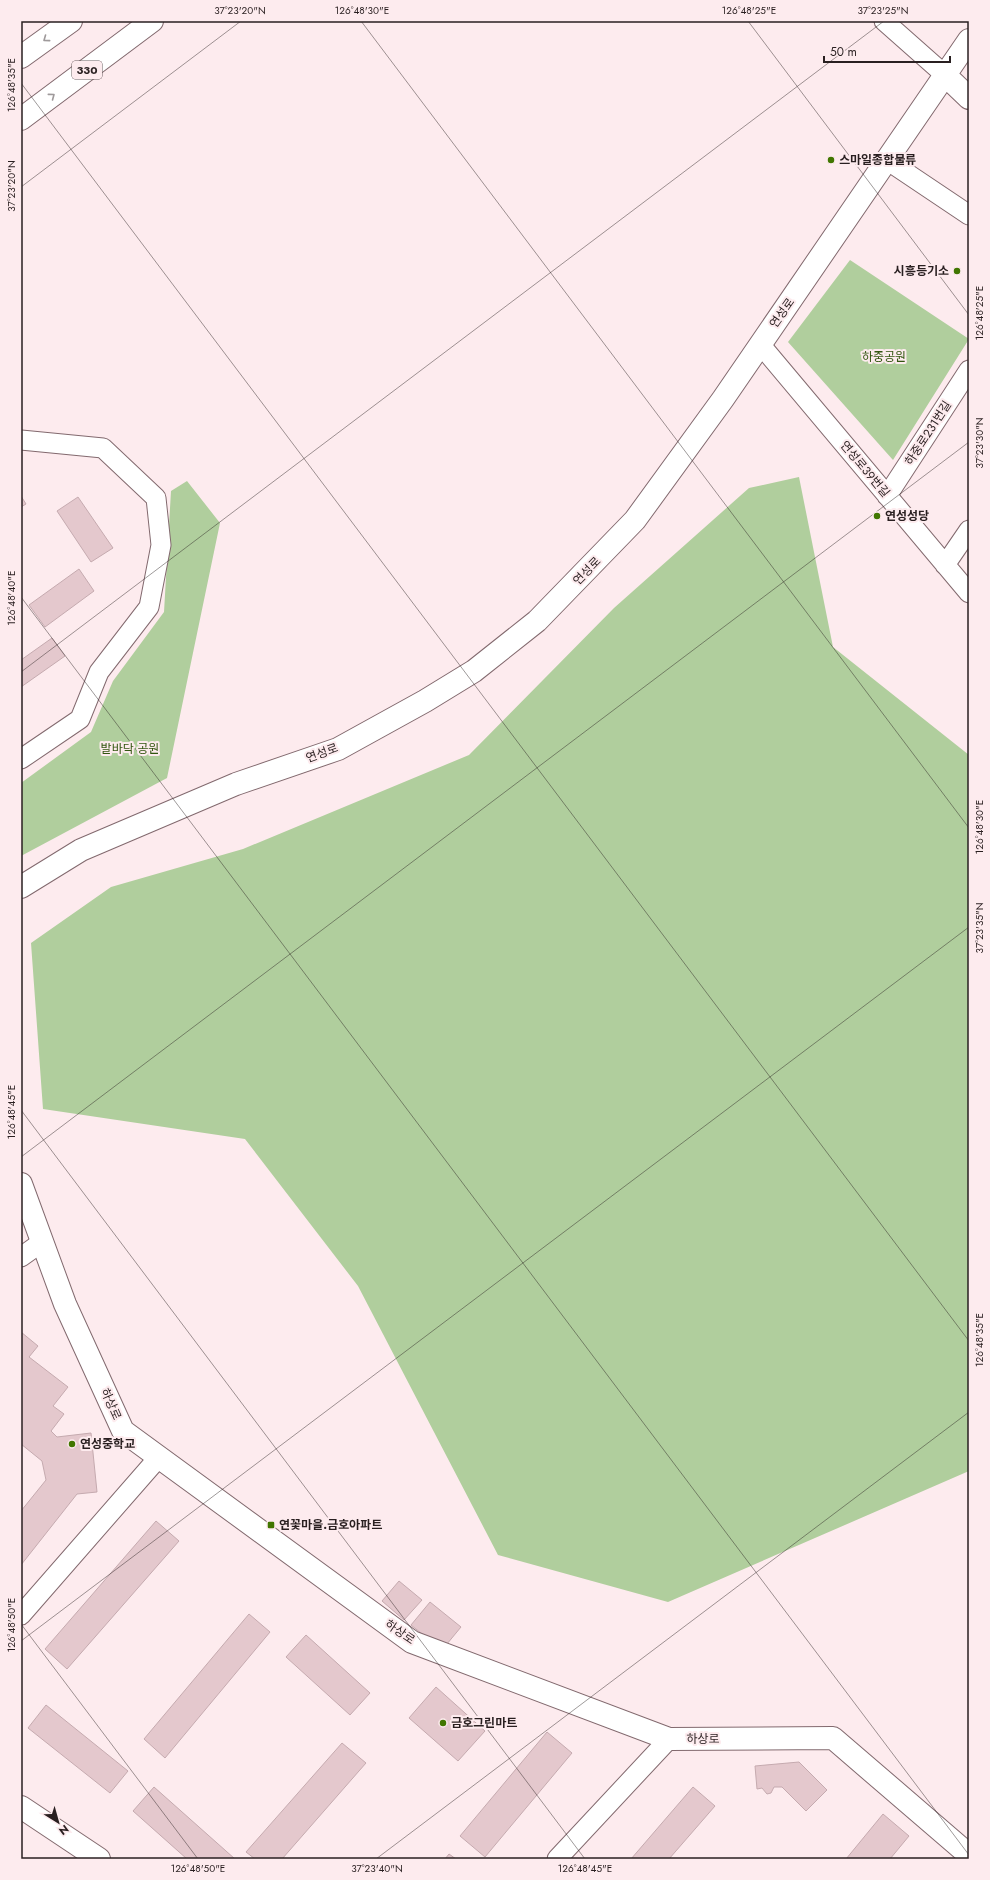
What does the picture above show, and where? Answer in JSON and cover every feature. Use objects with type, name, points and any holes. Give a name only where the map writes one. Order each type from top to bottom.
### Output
[{"type":"main road","points":[[21,57],[71,21]]},
{"type":"main road","name":"330","points":[[21,119],[152,21]]},
{"type":"main road","name":"연성로","points":[[21,887],[81,850],[236,784],[338,749],[425,701],[474,671],[537,621],[635,520],[760,344],[969,40]]},
{"type":"main road","points":[[945,75],[969,98]]},
{"type":"main road","name":"하상로","points":[[21,1184],[65,1304],[123,1431],[412,1642],[669,1739],[834,1738],[969,1855]]},
{"type":"main road","points":[[21,1808],[99,1859]]},
{"type":"street","points":[[884,21],[945,75]]},
{"type":"street","points":[[887,160],[969,215]]},
{"type":"street","name":"연성로39번길","points":[[760,344],[969,593]]},
{"type":"street","name":"하중로231번길","points":[[887,496],[969,370]]},
{"type":"street","points":[[21,440],[103,448],[156,498],[161,544],[148,607],[98,672],[80,719],[21,759]]},
{"type":"street","points":[[945,565],[969,530]]},
{"type":"street","points":[[21,1257],[42,1242]]},
{"type":"street","points":[[21,1614],[159,1457]]},
{"type":"street","points":[[557,1859],[669,1739]]},
{"type":"green space","name":"하중공원","points":[[850,260],[969,339],[893,460],[788,342]]},
{"type":"green space","points":[[799,477],[833,647],[969,755],[969,1471],[668,1602],[498,1555],[358,1286],[245,1139],[43,1109],[31,943],[111,887],[243,849],[469,755],[614,608],[749,488]]},
{"type":"green space","name":"발바닥 공원","points":[[187,481],[220,523],[167,778],[21,856],[21,783],[91,732],[113,681],[164,612],[171,491]]},
{"type":"building","points":[[21,496],[26,504],[21,507]]},
{"type":"building","points":[[78,497],[113,548],[91,562],[57,511]]},
{"type":"building","points":[[79,569],[94,591],[45,627],[29,605]]},
{"type":"building","points":[[52,638],[65,656],[21,687],[21,660]]},
{"type":"building","name":"연성중학교","points":[[21,1332],[38,1346],[29,1357],[68,1387],[53,1406],[64,1414],[51,1431],[57,1437],[91,1433],[97,1492],[77,1494],[21,1565],[21,1511],[46,1480],[42,1461],[21,1444]]},
{"type":"building","points":[[156,1521],[179,1541],[67,1669],[45,1649]]},
{"type":"building","points":[[399,1581],[422,1600],[404,1620],[382,1601]]},
{"type":"building","points":[[430,1602],[461,1627],[442,1650],[411,1625]]},
{"type":"building","points":[[249,1614],[270,1632],[165,1758],[144,1739]]},
{"type":"building","points":[[306,1635],[370,1693],[350,1715],[286,1657]]},
{"type":"building","points":[[436,1687],[485,1731],[458,1761],[409,1718]]},
{"type":"building","points":[[46,1705],[128,1771],[110,1793],[28,1728]]},
{"type":"building","points":[[547,1732],[572,1753],[485,1857],[460,1836]]},
{"type":"building","points":[[342,1743],[366,1763],[282,1859],[255,1859],[246,1852]]},
{"type":"building","points":[[799,1762],[827,1790],[806,1811],[782,1787],[774,1787],[771,1793],[767,1794],[762,1788],[757,1789],[755,1766]]},
{"type":"building","points":[[154,1787],[235,1859],[187,1859],[133,1811]]},
{"type":"building","points":[[693,1787],[715,1806],[669,1859],[631,1859]]},
{"type":"building","points":[[883,1814],[909,1836],[890,1859],[846,1859]]},
{"type":"building","points":[[449,1854],[456,1859],[445,1859]]},
{"type":"place","name":"스마일종합물류","points":[[831,160]]},
{"type":"place","name":"시흥등기소","points":[[957,271]]},
{"type":"place","name":"연성성당","points":[[877,516]]},
{"type":"place","name":"연성중학교","points":[[72,1444]]},
{"type":"place","name":"연꽃마을.금호아파트","points":[[271,1525]]},
{"type":"place","name":"금호그린마트","points":[[443,1723]]}]
